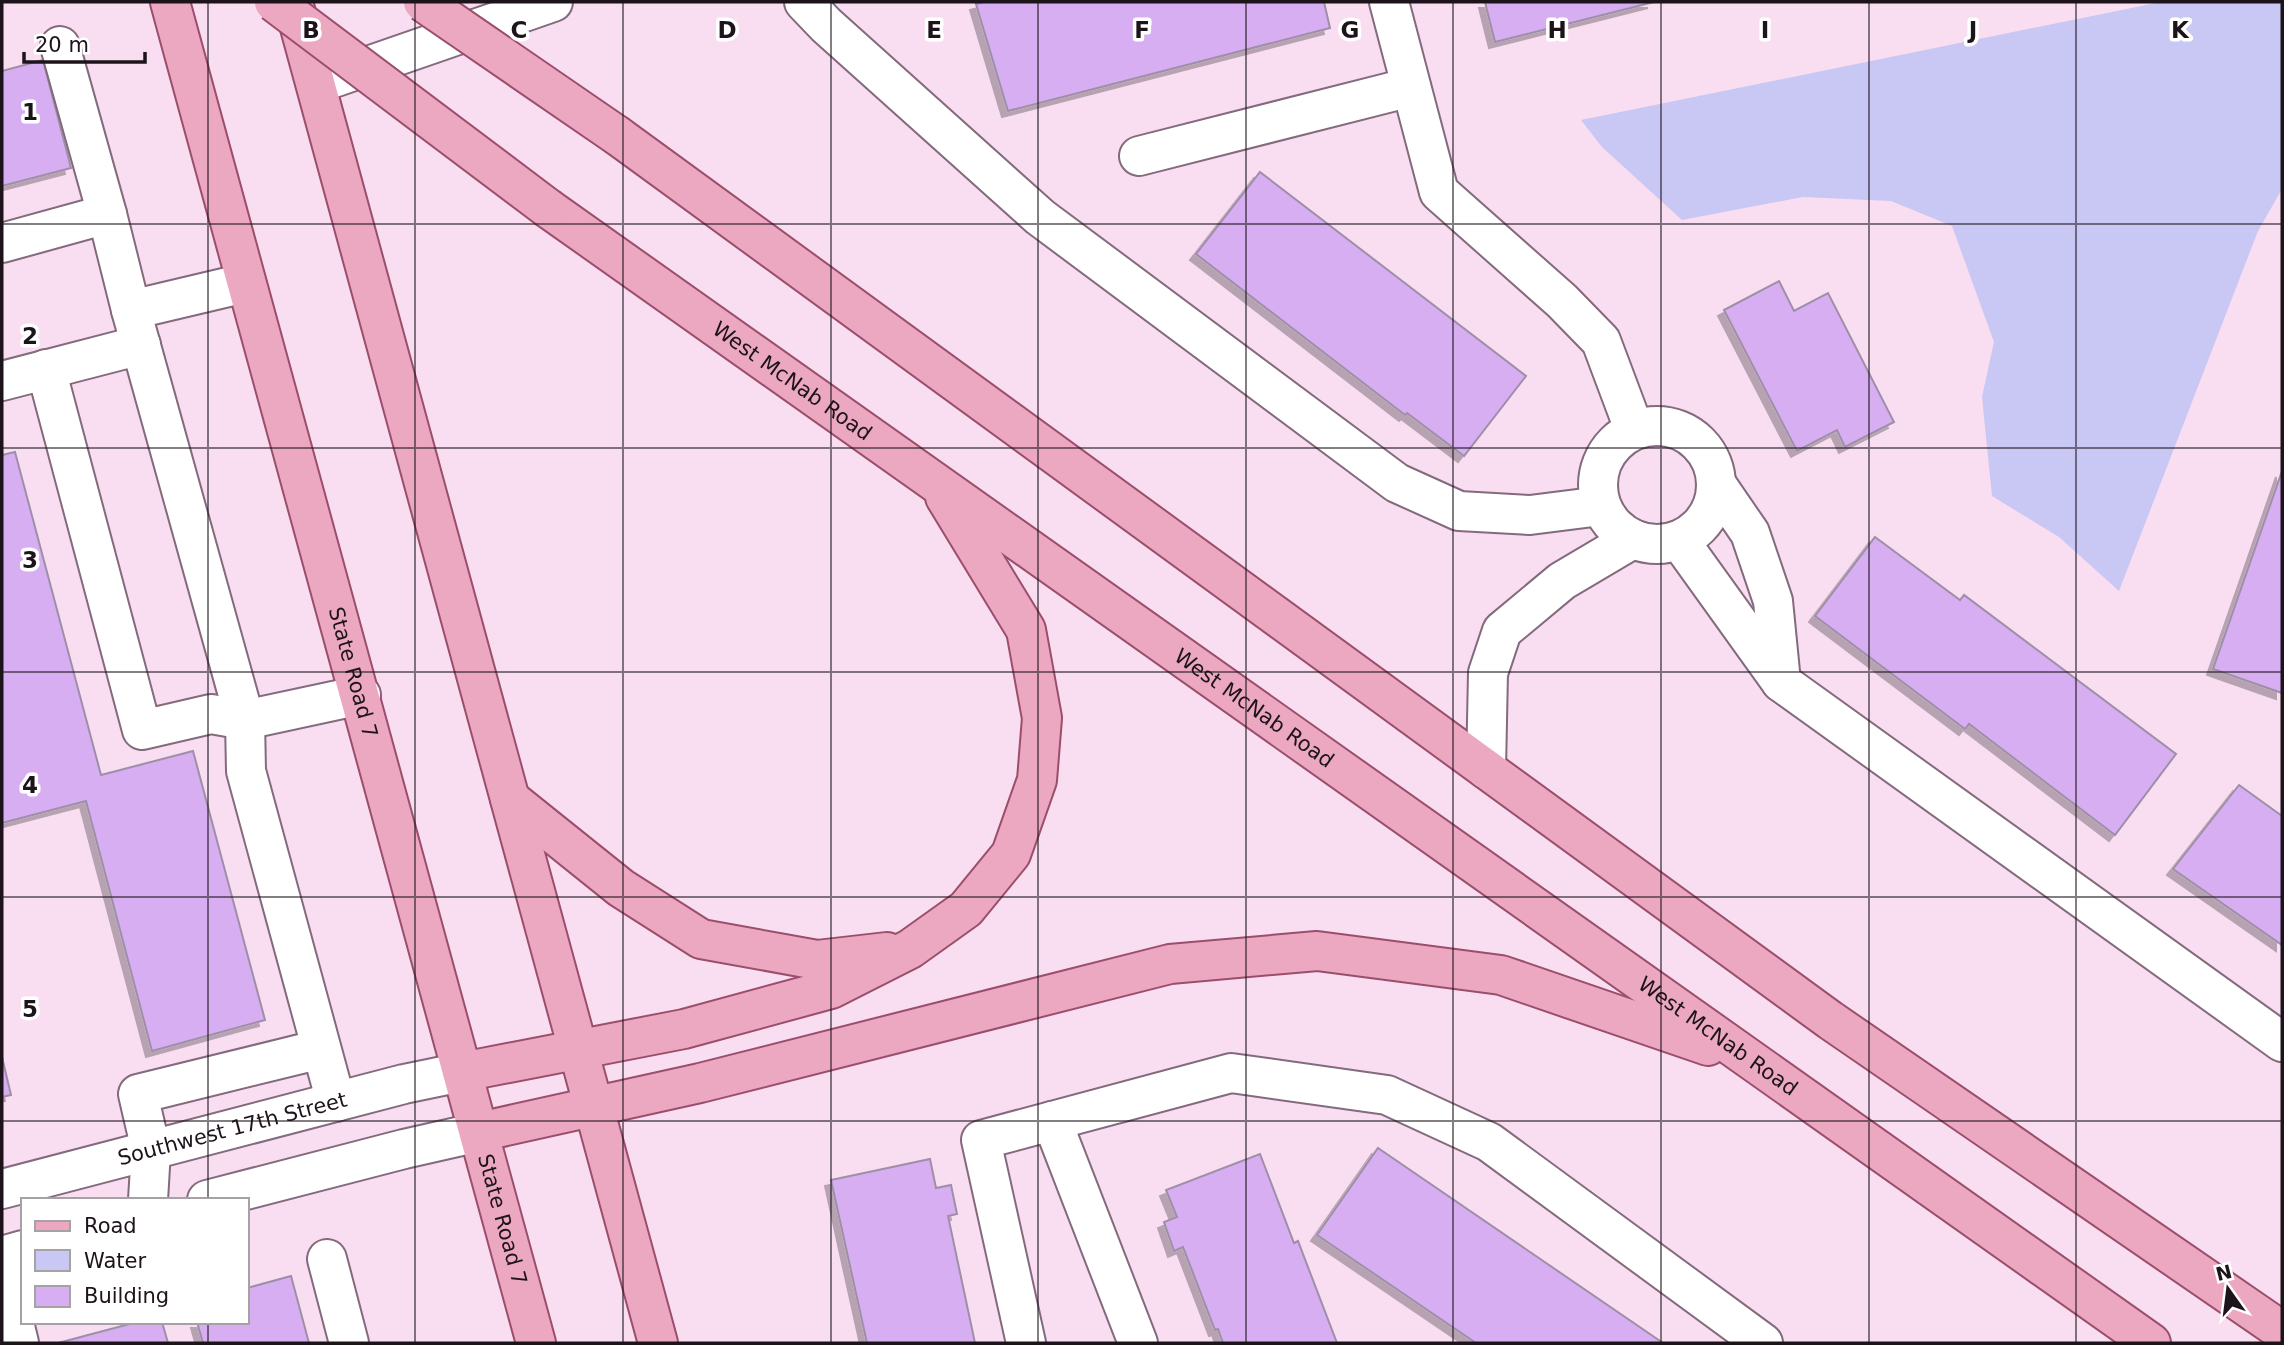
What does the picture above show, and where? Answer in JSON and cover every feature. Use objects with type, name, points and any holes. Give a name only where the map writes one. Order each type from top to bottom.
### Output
[{"type":"main road","name":"State Road 7","points":[[170,2],[536,1343]]},
{"type":"main road","name":"West McNab Road","points":[[274,2],[549,209],[2151,1343]]},
{"type":"main road","points":[[293,2],[658,1343]]},
{"type":"main road","points":[[423,2],[618,136],[1830,1020],[2282,1331]]},
{"type":"main road","points":[[462,1072],[684,1029],[831,989],[910,949],[966,909],[1011,854],[1037,780],[1042,718],[1026,631],[936,483]]},
{"type":"main road","points":[[510,799],[621,888],[701,939],[817,960],[910,949]]},
{"type":"main road","points":[[479,1132],[713,1080],[1170,964],[1317,951],[1501,975],[1750,1060]]},
{"type":"street","points":[[316,84],[553,2]]},
{"type":"street","points":[[804,2],[826,25],[1040,217],[1397,483],[1459,512],[1530,515],[1601,506]]},
{"type":"street","points":[[1390,2],[1438,192],[1562,301],[1601,341],[1634,429]]},
{"type":"street","points":[[60,46],[245,720],[246,771],[336,1102]]},
{"type":"street","points":[[1139,156],[1411,87]]},
{"type":"street","points":[[2,243],[107,214]]},
{"type":"street","points":[[2,381],[46,369],[136,328],[245,284]]},
{"type":"street","points":[[46,369],[142,730],[211,714],[245,720],[360,695]]},
{"type":"street","points":[[1653,425],[1673,427],[1691,436],[1705,449],[1714,466],[1717,485],[1714,503],[1706,518],[1694,531],[1679,540],[1648,544],[1633,539],[1619,532],[1608,521],[1601,506],[1597,489],[1598,470],[1606,453],[1619,438],[1634,429],[1653,425]]},
{"type":"street","points":[[1717,485],[1750,533],[1773,601],[1781,682]]},
{"type":"street","points":[[1486,769],[1488,673],[1502,632],[1562,581],[1633,539]]},
{"type":"street","points":[[1679,540],[1781,682],[2282,1042]]},
{"type":"street","points":[[148,1198],[151,1150],[138,1094],[321,1049]]},
{"type":"street","name":"Southwest 17th Street","points":[[2,1189],[404,1084],[462,1072]]},
{"type":"street","points":[[1026,1343],[981,1140],[1231,1073],[1387,1095],[1489,1142],[1763,1343]]},
{"type":"street","points":[[1052,1121],[1138,1343]]},
{"type":"street","points":[[220,1198],[479,1132]]},
{"type":"street","points":[[2,1256],[21,1251]]},
{"type":"street","points":[[327,1259],[349,1343]]},
{"type":"street","points":[[2,1273],[19,1343]]},
{"type":"water","points":[[2161,2],[2282,2],[2282,189],[2258,231],[2119,591],[2059,537],[1992,496],[1982,397],[1994,342],[1952,226],[1891,201],[1803,197],[1682,220],[1602,147],[1581,120]]},
{"type":"building","points":[[1324,2],[1330,28],[1008,111],[976,4]]},
{"type":"building","points":[[1485,2],[1654,2],[1495,42]]},
{"type":"building","points":[[43,60],[71,168],[2,186],[2,71]]},
{"type":"building","points":[[1260,172],[1526,376],[1464,456],[1407,413],[1405,415],[1196,254]]},
{"type":"building","points":[[1779,281],[1794,311],[1828,293],[1894,422],[1845,447],[1837,430],[1797,451],[1724,310]]},
{"type":"building","points":[[15,452],[101,775],[193,751],[265,1020],[152,1051],[86,801],[2,823],[2,455]]},
{"type":"building","points":[[2282,471],[2282,693],[2213,669]]},
{"type":"building","points":[[1875,537],[1960,600],[1964,595],[2176,754],[2115,835],[1969,724],[1965,729],[1815,616]]},
{"type":"building","points":[[2239,785],[2282,816],[2282,945],[2173,869]]},
{"type":"building","points":[[2,1057],[11,1095],[2,1097]]},
{"type":"building","points":[[1378,1148],[1663,1343],[1476,1343],[1317,1235]]},
{"type":"building","points":[[1260,1154],[1294,1243],[1298,1241],[1337,1343],[1223,1343],[1218,1329],[1215,1330],[1183,1247],[1174,1251],[1164,1222],[1177,1217],[1166,1190]]},
{"type":"building","points":[[930,1159],[936,1188],[951,1185],[957,1214],[948,1216],[975,1343],[867,1343],[831,1180]]},
{"type":"building","points":[[291,1276],[309,1343],[203,1343],[198,1324],[248,1324],[248,1288]]},
{"type":"building","points":[[129,1324],[163,1324],[168,1343],[58,1343]]}]
